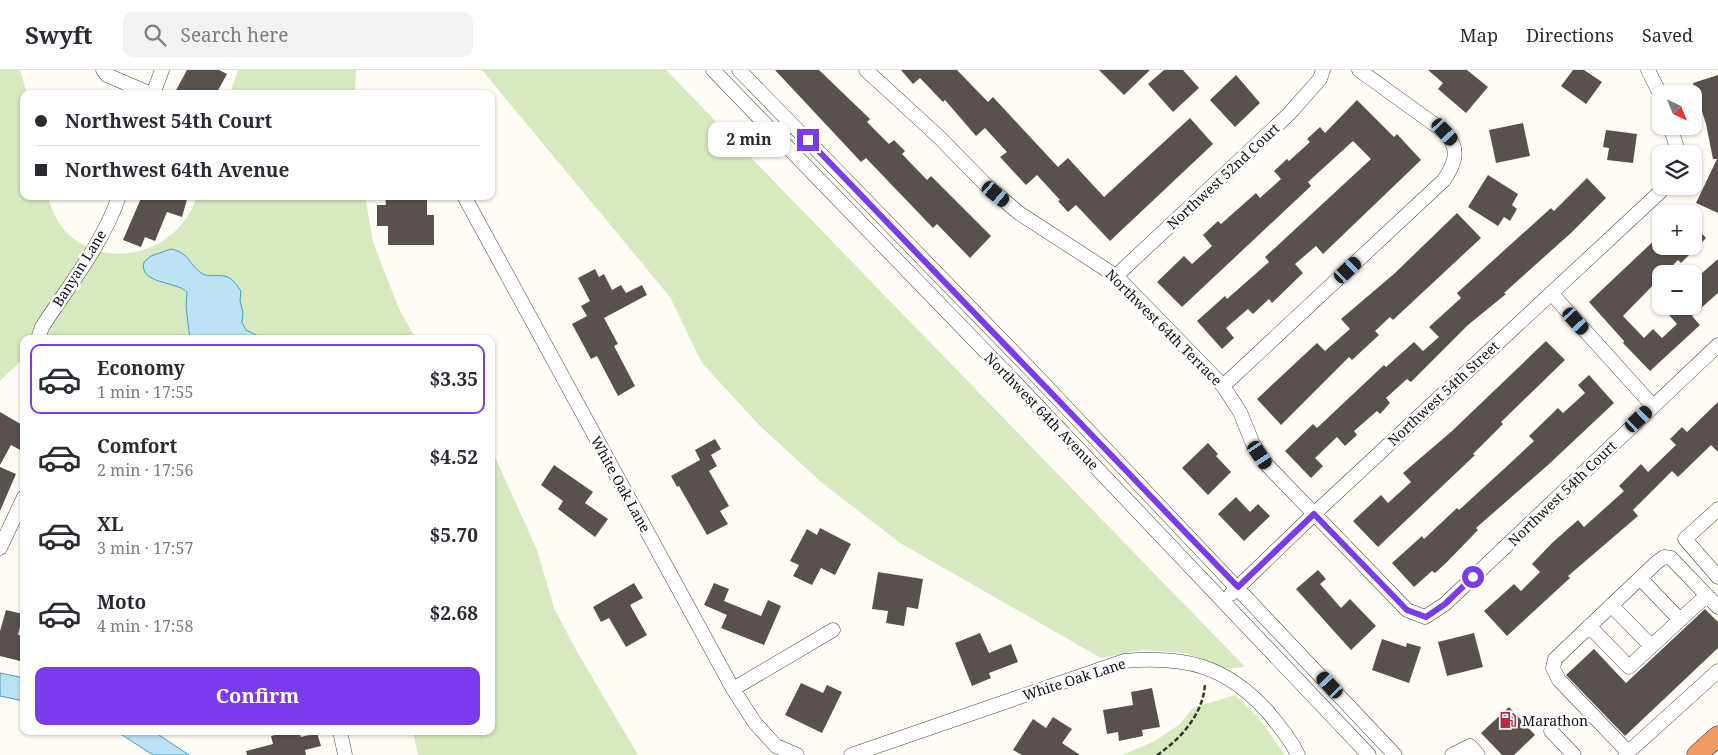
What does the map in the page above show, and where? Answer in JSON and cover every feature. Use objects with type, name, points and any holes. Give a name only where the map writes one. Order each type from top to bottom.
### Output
[{"type":"highway","points":[[1697,755],[1718,736]]},
{"type":"street","points":[[103,70],[107,75],[143,90]]},
{"type":"street","points":[[154,90],[162,70]]},
{"type":"street","name":"Northwest 64th Avenue","points":[[713,70],[1224,601],[1369,755]]},
{"type":"street","name":"Northwest 64th Avenue","points":[[739,70],[1238,587],[1395,755]]},
{"type":"street","name":"Northwest 64th Terrace","points":[[866,70],[939,137],[986,185],[1019,213],[1092,258],[1116,276],[1224,386],[1240,412],[1253,444],[1267,465],[1407,610],[1426,617]]},
{"type":"street","name":"Northwest 52nd Court","points":[[1116,276],[1289,114],[1320,79],[1323,70]]},
{"type":"street","points":[[1224,386],[1444,180],[1454,166],[1456,148],[1445,132],[1359,70]]},
{"type":"street","points":[[1648,70],[1656,85]]},
{"type":"street","name":"Northwest 54th Street","points":[[1224,601],[1314,514],[1657,195]]},
{"type":"street","name":"Banyan Lane","points":[[39,335],[42,327],[85,262],[116,207],[118,200]]},
{"type":"street","name":"White Oak Lane","points":[[466,200],[734,689],[755,723],[776,746],[797,755]]},
{"type":"street","points":[[1551,293],[1653,406]]},
{"type":"street","name":"Northwest 54th Court","points":[[1426,617],[1445,604],[1718,345]]},
{"type":"street","points":[[0,548],[20,506]]},
{"type":"street","points":[[1718,508],[1684,539],[1718,577]]},
{"type":"street","points":[[1718,607],[1671,558],[1664,557],[1554,659],[1553,668],[1559,680],[1626,754],[1718,671]]},
{"type":"street","points":[[1640,578],[1680,620]]},
{"type":"street","points":[[1589,626],[1629,667],[1707,595]]},
{"type":"street","points":[[1611,605],[1651,646]]},
{"type":"street","points":[[734,689],[833,630]]},
{"type":"street","name":"White Oak Lane","points":[[851,755],[1124,660],[1154,658],[1196,664],[1222,674],[1249,691],[1290,738],[1298,755]]},
{"type":"street","points":[[1551,731],[1574,755]]},
{"type":"street","points":[[341,735],[345,755]]},
{"type":"street","points":[[1452,755],[1470,746],[1478,755]]},
{"type":"path","points":[[1157,755],[1171,746],[1192,722],[1204,701],[1206,684],[1196,664]]},
{"type":"green space","points":[[0,70],[20,70],[26,90],[20,90],[20,200],[50,200],[58,222],[75,240],[96,250],[120,254],[144,250],[166,239],[184,221],[195,200],[366,200],[373,242],[399,309],[414,335],[20,335],[20,362],[0,381]]},
{"type":"green space","points":[[238,70],[356,70],[355,90],[231,90]]},
{"type":"green space","points":[[482,70],[666,70],[1245,667],[1222,669],[1186,653],[1143,650],[1101,658],[900,543],[821,482],[759,425],[702,363],[670,297]]},
{"type":"green space","points":[[495,457],[537,550],[554,608],[576,650],[638,755],[418,755],[414,735],[495,735]]},
{"type":"green space","points":[[1235,695],[1258,717],[1285,755],[1122,755],[1155,741],[1180,724],[1193,708]]},
{"type":"water","points":[[171,249],[182,253],[204,275],[224,276],[232,280],[241,291],[242,323],[246,330],[256,335],[190,335],[186,307],[187,292],[182,288],[152,278],[147,274],[144,269],[144,262],[151,256]]},
{"type":"water","points":[[0,673],[20,677],[20,700],[0,696]]},
{"type":"water","points":[[122,735],[159,735],[189,755],[153,755]]},
{"type":"building","points":[[187,70],[219,70],[227,74],[218,90],[176,90]]},
{"type":"building","points":[[775,70],[819,70],[870,119],[867,122],[889,144],[894,140],[905,151],[902,154],[927,180],[931,176],[991,236],[970,258],[937,224],[933,228],[866,158],[861,162]]},
{"type":"building","points":[[901,70],[957,70],[988,102],[993,97],[1058,167],[1068,158],[1104,197],[1190,118],[1213,144],[1110,241],[1076,205],[1068,212],[1058,201],[1060,200],[1037,175],[1026,185],[1000,157],[1007,152],[985,128],[976,136],[945,100],[943,102],[920,78],[913,84]]},
{"type":"building","points":[[1099,70],[1150,70],[1124,95]]},
{"type":"building","points":[[1164,70],[1183,70],[1199,88],[1173,112],[1148,84]]},
{"type":"building","points":[[1428,70],[1467,70],[1488,87],[1466,113],[1438,89],[1443,83]]},
{"type":"building","points":[[1573,70],[1584,70],[1602,82],[1586,104],[1561,86]]},
{"type":"building","points":[[1236,75],[1260,103],[1235,127],[1210,100]]},
{"type":"building","points":[[1718,75],[1718,213],[1696,203],[1700,195],[1702,195],[1702,190],[1717,159],[1713,159],[1702,111],[1702,85],[1694,85],[1693,83]]},
{"type":"building","points":[[1357,100],[1394,137],[1397,134],[1421,160],[1323,254],[1316,246],[1295,264],[1303,273],[1272,303],[1269,299],[1253,314],[1248,309],[1226,328],[1234,338],[1222,349],[1197,321],[1225,296],[1227,299],[1269,262],[1265,257],[1371,159],[1353,141],[1308,182],[1311,186],[1182,307],[1157,282],[1184,256],[1192,264],[1212,246],[1203,235],[1218,221],[1221,224],[1256,193],[1260,198],[1281,179],[1274,171],[1287,159],[1289,161],[1310,142],[1307,139],[1320,127],[1325,133]]},
{"type":"building","points":[[1523,123],[1530,156],[1496,163],[1489,130]]},
{"type":"building","points":[[1606,130],[1637,134],[1633,163],[1607,160],[1609,148],[1603,147]]},
{"type":"building","points":[[1488,175],[1518,194],[1512,205],[1517,209],[1510,221],[1504,217],[1498,226],[1468,207]]},
{"type":"building","points":[[1587,178],[1606,198],[1572,232],[1504,293],[1506,294],[1468,325],[1411,382],[1407,379],[1386,398],[1390,403],[1380,414],[1377,411],[1354,431],[1357,435],[1345,446],[1337,437],[1315,458],[1323,466],[1311,478],[1285,451],[1313,424],[1317,428],[1384,365],[1386,367],[1414,342],[1423,351],[1439,337],[1429,327],[1461,298],[1457,293],[1551,208],[1554,211]]},
{"type":"building","points":[[140,200],[187,200],[182,217],[167,212],[155,241],[145,237],[141,247],[123,240]]},
{"type":"building","points":[[385,200],[427,200],[427,215],[434,215],[434,245],[388,245],[388,226],[377,226],[377,205],[386,205]]},
{"type":"building","points":[[1457,213],[1481,238],[1393,320],[1390,317],[1375,331],[1379,335],[1352,360],[1349,357],[1281,425],[1257,399],[1317,343],[1325,351],[1350,329],[1341,319],[1395,273]]},
{"type":"building","points":[[1702,234],[1706,238],[1702,242]]},
{"type":"building","points":[[1652,242],[1652,255],[1689,255],[1681,263],[1678,260],[1673,265],[1652,265],[1652,286],[1623,316],[1644,338],[1653,329],[1662,338],[1677,324],[1669,315],[1693,315],[1700,325],[1650,371],[1623,343],[1624,341],[1589,302]]},
{"type":"building","points":[[1718,259],[1718,293],[1702,307],[1702,273]]},
{"type":"building","points":[[595,269],[599,277],[604,274],[612,290],[621,285],[626,293],[642,285],[647,295],[604,318],[618,344],[614,346],[635,386],[618,396],[597,356],[591,359],[572,324],[587,316],[581,306],[590,301],[578,278]]},
{"type":"building","points":[[1546,341],[1565,360],[1501,422],[1503,424],[1473,454],[1475,455],[1378,547],[1353,521],[1381,495],[1388,503],[1411,482],[1403,473],[1452,431]]},
{"type":"building","points":[[1589,375],[1614,403],[1548,465],[1476,528],[1478,530],[1446,563],[1435,573],[1432,571],[1414,587],[1392,563],[1422,536],[1424,539],[1457,508],[1459,510],[1534,441],[1529,436],[1558,408],[1563,413],[1585,393],[1578,385]]},
{"type":"building","points":[[1718,402],[1718,452],[1711,445],[1678,477],[1672,471],[1633,510],[1638,516],[1568,576],[1570,578],[1507,636],[1484,611],[1514,584],[1521,591],[1540,572],[1532,564],[1552,543],[1578,520],[1584,527],[1624,491],[1619,486],[1641,464],[1648,472],[1676,445],[1670,439],[1682,427],[1687,432]]},
{"type":"building","points":[[0,412],[20,424],[20,450],[11,445],[0,465]]},
{"type":"building","points":[[715,439],[721,449],[711,455],[717,466],[709,471],[729,506],[720,511],[728,524],[707,535],[679,486],[677,487],[671,476],[700,460],[695,450]]},
{"type":"building","points":[[1208,443],[1218,454],[1216,456],[1231,472],[1208,495],[1182,468]]},
{"type":"building","points":[[554,465],[593,492],[585,503],[608,519],[595,537],[558,509],[563,501],[541,485]]},
{"type":"building","points":[[0,467],[16,474],[0,511]]},
{"type":"building","points":[[1236,497],[1250,512],[1258,504],[1270,516],[1244,541],[1218,514]]},
{"type":"building","points":[[820,528],[851,544],[835,575],[821,568],[812,585],[793,576],[799,565],[790,561],[807,529],[817,535]]},
{"type":"building","points":[[1318,570],[1326,579],[1320,584],[1341,608],[1350,599],[1376,626],[1351,650],[1296,589]]},
{"type":"building","points":[[878,572],[923,579],[918,609],[907,607],[904,626],[886,623],[888,611],[872,609]]},
{"type":"building","points":[[634,583],[643,598],[630,605],[647,635],[626,647],[609,618],[601,622],[593,607]]},
{"type":"building","points":[[714,583],[729,589],[724,601],[761,616],[768,600],[781,606],[764,645],[721,628],[727,615],[704,605]]},
{"type":"building","points":[[1705,609],[1718,622],[1718,648],[1625,736],[1566,675],[1594,649],[1626,683]]},
{"type":"building","points":[[6,610],[20,613],[18,635],[20,635],[20,661],[0,656],[0,631]]},
{"type":"building","points":[[980,633],[989,653],[1011,644],[1018,662],[989,673],[991,678],[972,686],[955,643]]},
{"type":"building","points":[[1474,633],[1483,667],[1447,676],[1438,642]]},
{"type":"building","points":[[1382,639],[1406,647],[1407,643],[1421,647],[1409,683],[1372,670]]},
{"type":"building","points":[[801,683],[823,693],[827,685],[842,692],[822,733],[785,715]]},
{"type":"building","points":[[1152,688],[1160,727],[1142,730],[1143,736],[1119,741],[1118,732],[1107,734],[1103,710],[1133,705],[1131,692]]},
{"type":"building","name":"Marathon","points":[[1509,707],[1535,735],[1514,755],[1502,755],[1481,733]]},
{"type":"building","points":[[1053,717],[1072,729],[1062,743],[1080,755],[1022,755],[1013,750],[1033,719],[1046,728]]},
{"type":"building","points":[[300,735],[301,737],[318,735],[321,746],[305,750],[306,755],[247,755],[246,751],[273,744],[271,736]]},
{"type":"place","name":"Marathon","points":[[1508,720]]},
{"type":"route","points":[[808,140],[1238,587],[1314,514],[1407,610],[1426,617],[1445,604],[1473,577]]}]
